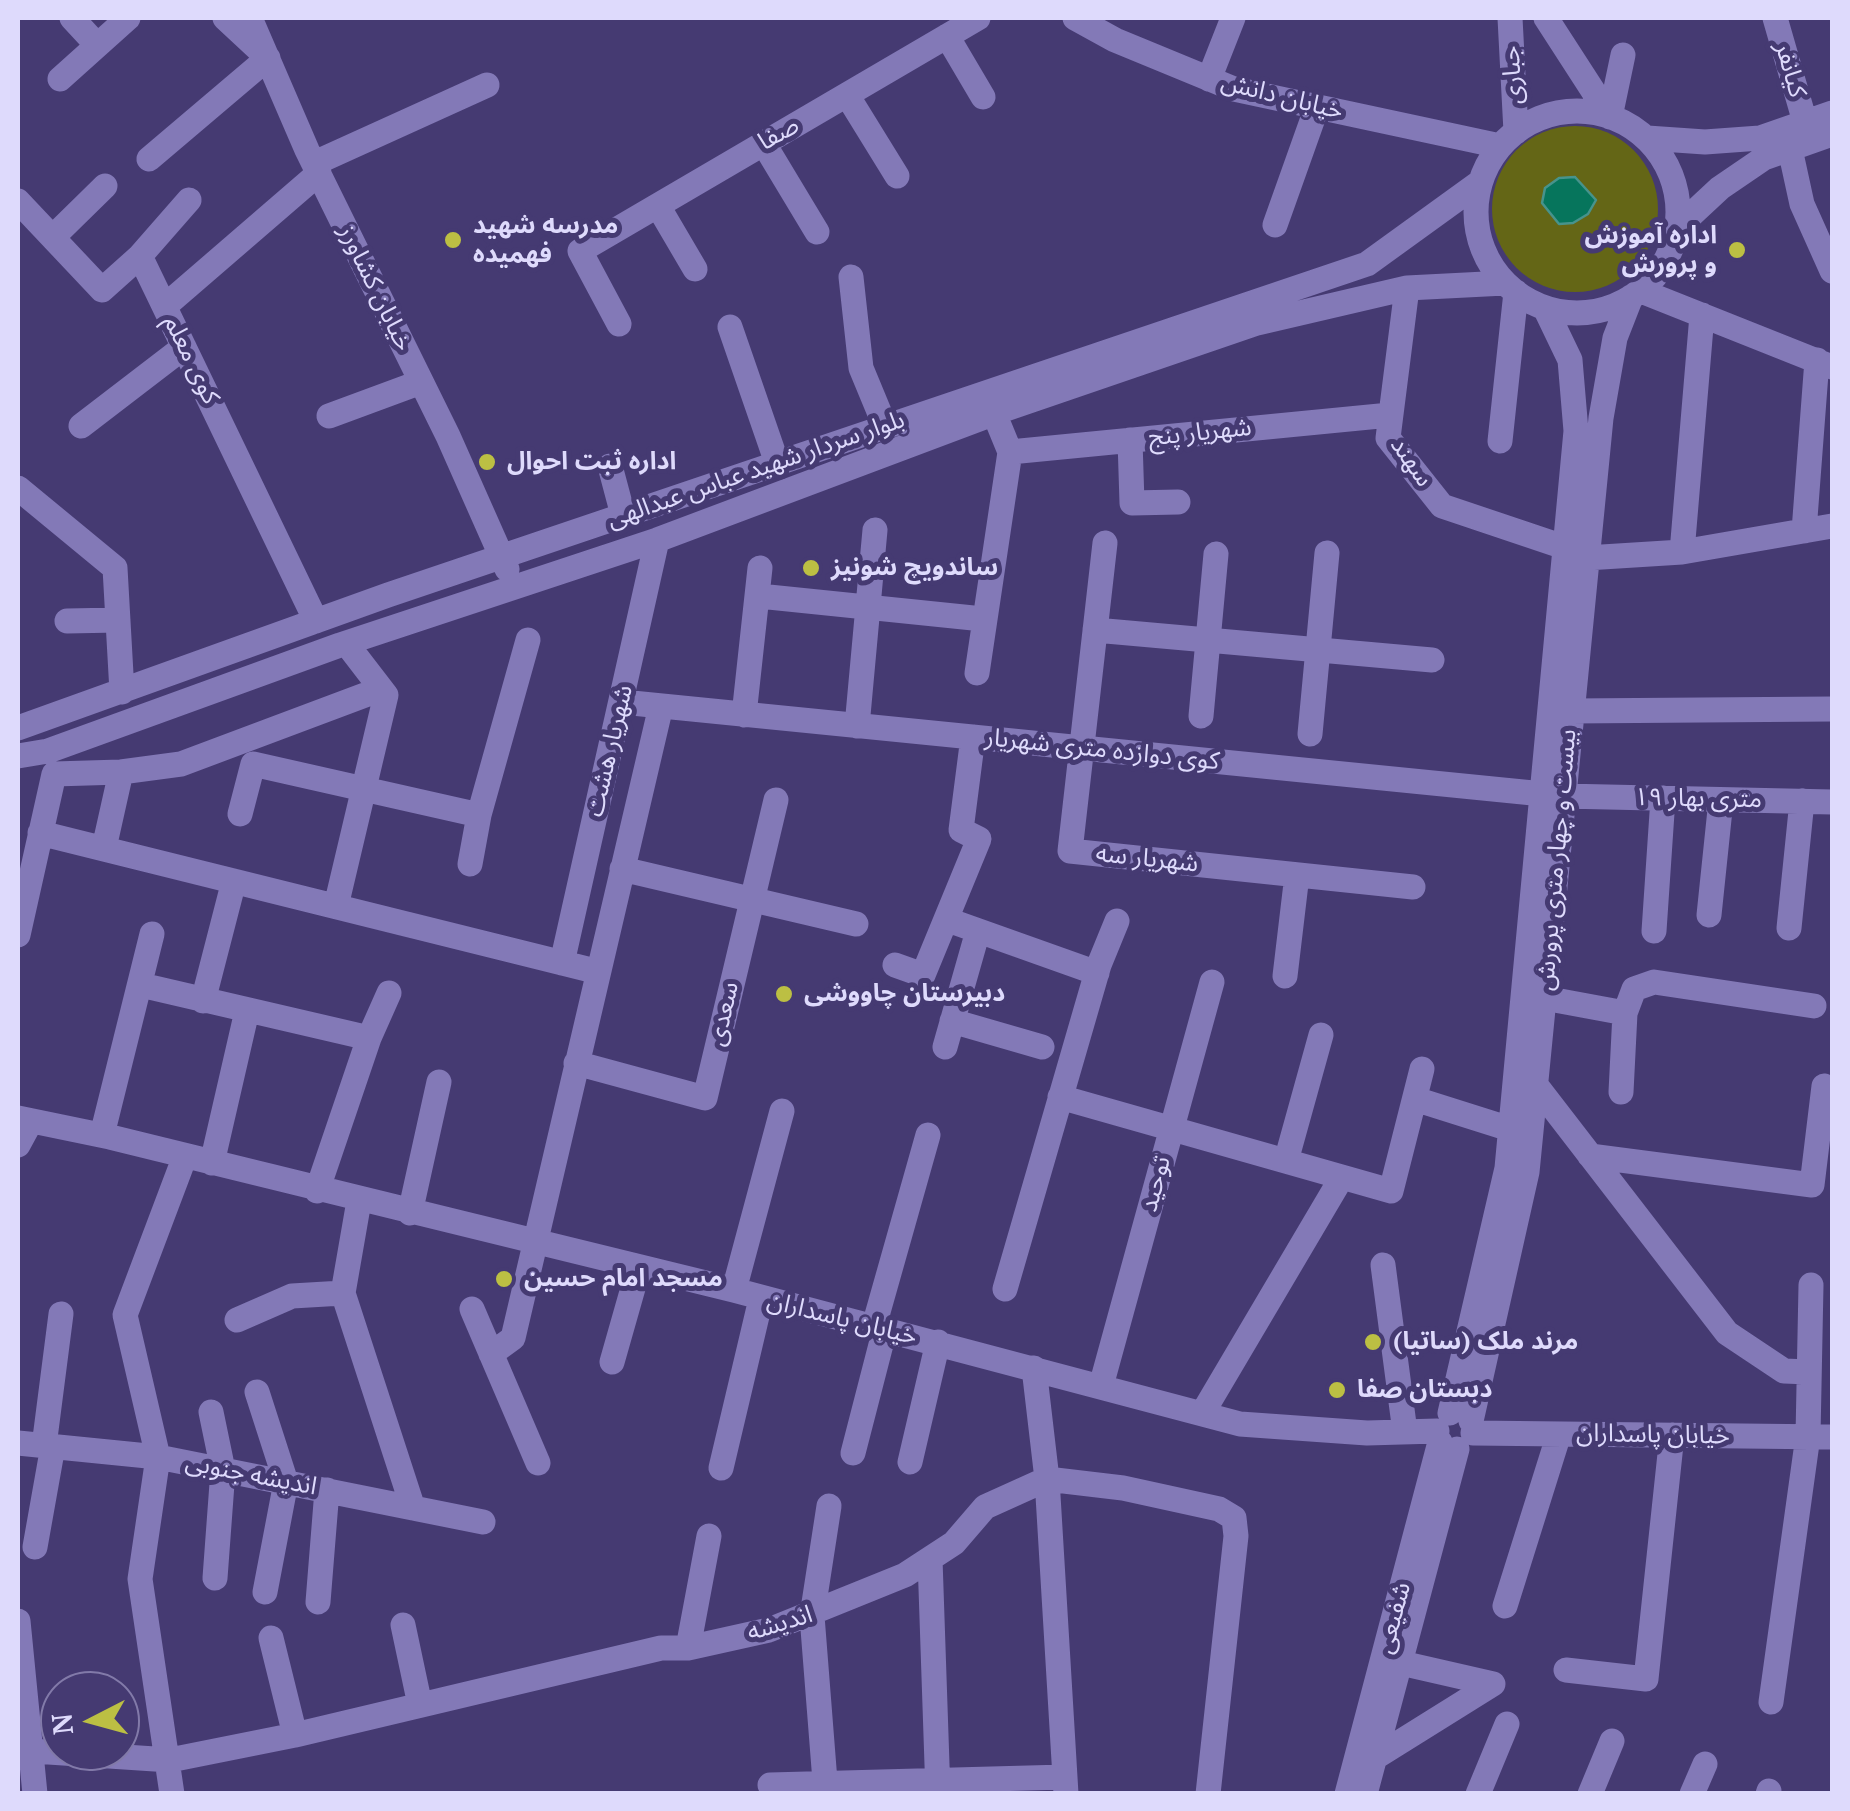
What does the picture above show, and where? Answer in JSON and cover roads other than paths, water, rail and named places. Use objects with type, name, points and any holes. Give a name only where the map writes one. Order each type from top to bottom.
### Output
[{"type":"street","points":[[72,18],[97,45]]},
{"type":"street","points":[[60,80],[128,18]]},
{"type":"street","points":[[149,159],[268,58],[225,18]]},
{"type":"street","name":"خیابان کشاورز","points":[[250,18],[317,168],[504,556],[512,588]]},
{"type":"street","name":"صفا","points":[[619,324],[580,252],[978,18]]},
{"type":"street","name":"خیابان دانش","points":[[1075,18],[1234,89],[1508,139]]},
{"type":"street","points":[[1209,79],[1234,18]]},
{"type":"street","name":"جباری","points":[[1508,139],[1510,18]]},
{"type":"street","name":"جباری","points":[[1546,18],[1610,116]]},
{"type":"street","name":"کیانفر","points":[[1775,18],[1805,122]]},
{"type":"street","points":[[947,36],[983,97]]},
{"type":"street","points":[[1610,116],[1623,55]]},
{"type":"street","points":[[164,306],[317,168],[487,85]]},
{"type":"street","points":[[847,95],[898,176]]},
{"type":"street","points":[[1276,224],[1317,107]]},
{"type":"street","points":[[1576,110],[1610,116],[1647,138],[1666,164],[1677,195],[1677,228],[1664,262],[1636,294],[1611,308],[1578,314],[1544,308],[1510,288],[1488,262],[1478,236],[1475,210],[1480,183],[1508,139],[1550,114],[1576,110]]},
{"type":"street","points":[[1647,138],[1705,142],[1760,138],[1832,112]]},
{"type":"street","points":[[1677,228],[1720,188],[1764,158],[1832,134]]},
{"type":"street","points":[[764,144],[817,232]]},
{"type":"street","points":[[1790,149],[1802,204],[1832,270]]},
{"type":"street","name":"بلوار سردار شهید عباس عبدالهی","points":[[18,728],[504,556],[1367,264],[1480,183]]},
{"type":"street","points":[[53,237],[105,186]]},
{"type":"street","points":[[18,201],[102,290],[140,256],[189,200]]},
{"type":"street","points":[[658,206],[695,268]]},
{"type":"street","name":"کوی معلم","points":[[140,256],[316,621]]},
{"type":"street","points":[[850,277],[861,368],[885,426]]},
{"type":"street","name":"بلوار سردار شهید عباس عبدالهی","points":[[18,756],[48,751],[346,643],[656,540],[994,413],[1257,323],[1407,288],[1510,288]]},
{"type":"street","name":"سهند","points":[[1407,288],[1388,438],[1442,506],[1575,552]]},
{"type":"street","points":[[1500,441],[1510,288]]},
{"type":"street","points":[[1636,294],[1825,363],[1804,532]]},
{"type":"street","name":"بیست و چهار متری پرورش","points":[[1455,1432],[1506,1168],[1553,795],[1575,552],[1616,338],[1636,294]]},
{"type":"street","name":"بیست و چهار متری پرورش","points":[[1455,1432],[1526,1172],[1544,998],[1553,795],[1571,710],[1576,432],[1570,360],[1544,308]]},
{"type":"street","points":[[1682,552],[1702,315]]},
{"type":"street","points":[[730,327],[778,463]]},
{"type":"street","points":[[81,426],[184,347]]},
{"type":"street","points":[[329,416],[421,382]]},
{"type":"street","points":[[977,673],[1010,452],[994,413]]},
{"type":"street","name":"شهریار پنج","points":[[1010,452],[1390,415]]},
{"type":"street","points":[[1130,440],[1132,503],[1178,502]]},
{"type":"street","points":[[610,466],[623,516]]},
{"type":"street","points":[[18,488],[115,568],[122,692]]},
{"type":"street","points":[[1575,552],[1682,552],[1832,526]]},
{"type":"street","points":[[857,726],[875,530]]},
{"type":"street","name":"شهریار هشت","points":[[562,962],[656,540]]},
{"type":"street","name":"شهریار سه","points":[[1105,543],[1070,851],[1412,887]]},
{"type":"street","points":[[1310,734],[1327,553]]},
{"type":"street","points":[[1201,716],[1216,554]]},
{"type":"street","points":[[744,715],[760,568]]},
{"type":"street","points":[[759,596],[983,619]]},
{"type":"street","points":[[67,621],[118,620]]},
{"type":"street","points":[[1095,630],[1432,660]]},
{"type":"street","points":[[470,864],[479,815],[528,640]]},
{"type":"street","points":[[336,906],[386,695],[346,643]]},
{"type":"street","points":[[18,934],[54,774],[121,772],[180,764],[382,689]]},
{"type":"street","name":"کوی دوازده متری شهریار","points":[[622,702],[1553,795]]},
{"type":"street","points":[[491,1354],[513,1338],[661,706]]},
{"type":"street","points":[[1571,710],[1832,709]]},
{"type":"street","points":[[894,965],[923,975],[979,840],[961,830],[974,738]]},
{"type":"street","points":[[240,814],[253,764],[479,815]]},
{"type":"street","points":[[104,848],[121,772]]},
{"type":"street","name":"۱۹ متری بهار","points":[[1553,795],[1832,802]]},
{"type":"street","points":[[1654,930],[1663,798]]},
{"type":"street","name":"سعدی","points":[[576,1064],[705,1098],[776,800]]},
{"type":"street","points":[[1709,915],[1720,800]]},
{"type":"street","points":[[1789,928],[1802,801]]},
{"type":"street","points":[[40,833],[596,971]]},
{"type":"street","points":[[622,868],[856,924]]},
{"type":"street","points":[[1285,976],[1297,874]]},
{"type":"street","points":[[203,1001],[234,881]]},
{"type":"street","points":[[948,920],[1096,973]]},
{"type":"street","points":[[1005,1289],[1096,973],[1117,920]]},
{"type":"street","points":[[945,1047],[978,931]]},
{"type":"street","points":[[102,1135],[152,934]]},
{"type":"street","name":"توحید","points":[[1101,1386],[1212,982]]},
{"type":"street","points":[[1621,1092],[1625,1013],[1634,989],[1654,982],[1814,1006]]},
{"type":"street","points":[[141,985],[369,1038]]},
{"type":"street","points":[[317,1191],[369,1038],[389,993]]},
{"type":"street","points":[[1544,998],[1625,1013]]},
{"type":"street","points":[[212,1164],[247,1011]]},
{"type":"street","points":[[952,1022],[1042,1047]]},
{"type":"street","points":[[1286,1161],[1321,1035]]},
{"type":"street","points":[[1060,1097],[1391,1191],[1422,1070]]},
{"type":"street","points":[[410,1213],[439,1082]]},
{"type":"street","points":[[1535,1084],[1727,1333],[1784,1371],[1809,1372]]},
{"type":"street","points":[[1590,1156],[1812,1186],[1824,1086]]},
{"type":"street","points":[[1414,1098],[1510,1129]]},
{"type":"street","points":[[734,1290],[782,1110]]},
{"type":"street","points":[[18,1144],[24,1119]]},
{"type":"street","name":"خیابان پاسداران","points":[[24,1119],[734,1290],[1240,1424],[1405,1432],[1820,1436]]},
{"type":"street","points":[[853,1453],[928,1135]]},
{"type":"street","points":[[172,1794],[170,1760],[140,1578],[158,1457],[126,1315],[185,1156]]},
{"type":"street","points":[[1202,1414],[1342,1177]]},
{"type":"street","points":[[359,1201],[343,1293],[413,1508]]},
{"type":"street","points":[[1384,1265],[1405,1432]]},
{"type":"street","points":[[612,1362],[639,1267]]},
{"type":"street","points":[[1771,1702],[1820,1436],[1809,1372],[1811,1285]]},
{"type":"street","points":[[237,1320],[292,1296],[343,1293]]},
{"type":"street","points":[[722,1468],[761,1299]]},
{"type":"street","points":[[472,1309],[538,1463]]},
{"type":"street","points":[[35,1547],[61,1314]]},
{"type":"street","points":[[910,1462],[938,1342]]},
{"type":"street","points":[[770,1785],[1066,1785],[1047,1479],[1034,1368]]},
{"type":"street","points":[[257,1392],[286,1482],[266,1592]]},
{"type":"street","points":[[211,1412],[224,1470],[215,1578]]},
{"type":"street","name":"شفیعی","points":[[1347,1794],[1393,1661],[1455,1432]]},
{"type":"street","points":[[1505,1606],[1559,1434]]},
{"type":"street","points":[[1566,1670],[1646,1679],[1672,1435]]},
{"type":"street","name":"اندیشه جنوبی","points":[[18,1443],[158,1457],[483,1522]]},
{"type":"street","points":[[1047,1479],[1124,1488],[1219,1508],[1234,1518],[1236,1536],[1208,1794]]},
{"type":"street","name":"اندیشه","points":[[24,1750],[170,1760],[296,1736],[661,1648],[688,1648],[812,1616],[905,1575],[954,1543],[985,1507],[1047,1479]]},
{"type":"street","points":[[318,1602],[326,1490]]},
{"type":"street","points":[[826,1788],[812,1616],[829,1506]]},
{"type":"street","points":[[688,1648],[709,1536]]},
{"type":"street","points":[[930,1559],[938,1787]]},
{"type":"street","points":[[18,1622],[24,1750],[35,1794]]},
{"type":"street","points":[[403,1626],[420,1705]]},
{"type":"street","points":[[271,1638],[296,1736]]},
{"type":"street","points":[[1376,1757],[1493,1684],[1393,1661]]},
{"type":"street","name":"شفیعی","points":[[1366,1794],[1393,1661]]},
{"type":"street","points":[[1478,1794],[1507,1724]]},
{"type":"street","points":[[1590,1794],[1612,1741]]},
{"type":"street","points":[[1692,1794],[1705,1764]]},
{"type":"place","name":"مدرسه شهید فهمیده","points":[[453,240]]},
{"type":"place","name":"اداره آموزش و پرورش","points":[[1737,250]]},
{"type":"place","name":"اداره ثبت احوال","points":[[487,462]]},
{"type":"place","name":"ساندویچ شونیز","points":[[811,568]]},
{"type":"place","name":"دبیرستان چاووشی","points":[[784,994]]},
{"type":"place","name":"مسجد امام حسین","points":[[504,1279]]},
{"type":"place","name":"مرند ملک (ساتیا)","points":[[1373,1342]]},
{"type":"place","name":"دبستان صفا","points":[[1337,1390]]}]
